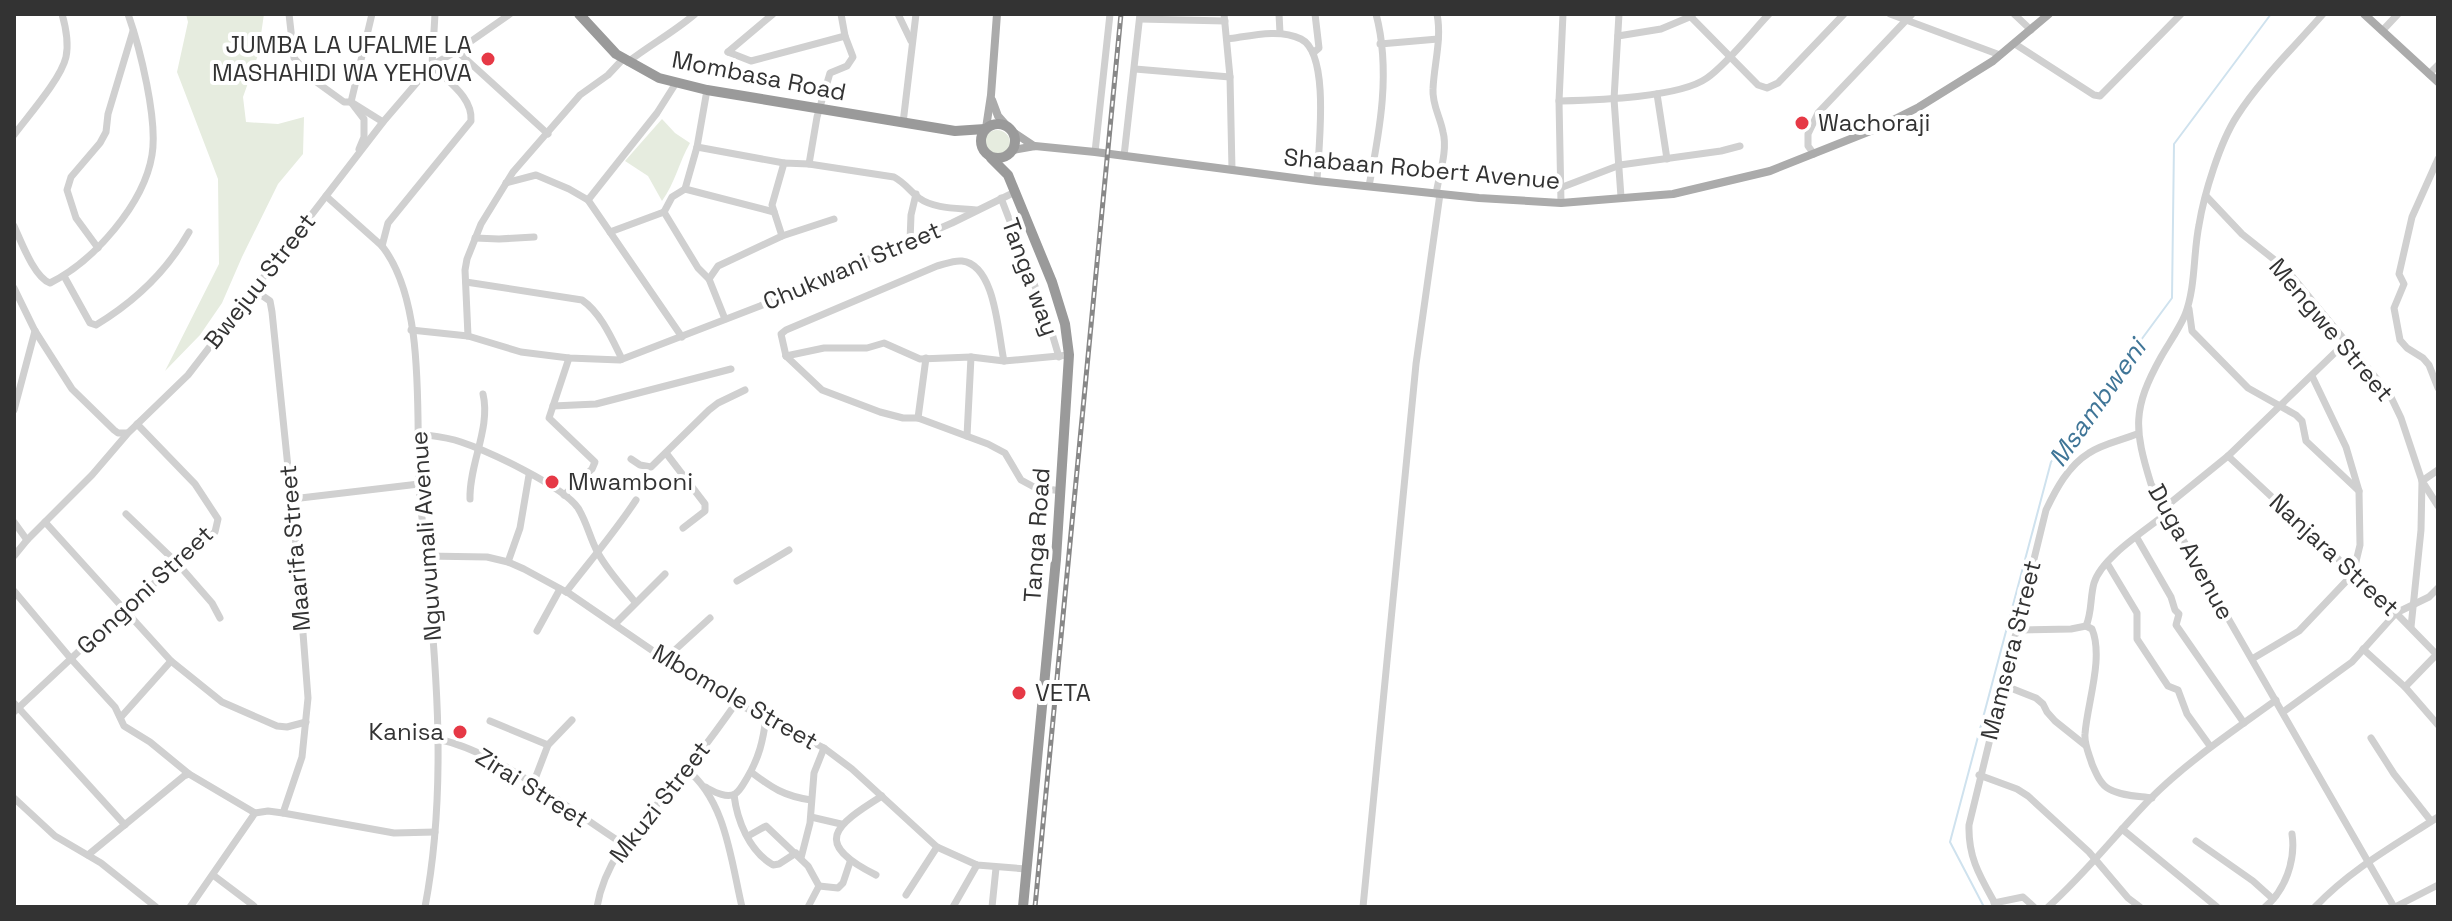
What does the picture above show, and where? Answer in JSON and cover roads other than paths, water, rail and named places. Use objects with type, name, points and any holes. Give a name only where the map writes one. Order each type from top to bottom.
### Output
[{"type":"highway","name":"Mombasa Road","points":[[579,14],[609,48],[626,61],[650,75],[676,83],[955,131],[986,129]]},
{"type":"highway","points":[[1008,175],[1015,142],[1009,129],[999,124],[986,129],[980,141],[987,155],[998,159],[1012,151]]},
{"type":"highway","name":"Mombasa Road","points":[[955,131],[1008,175]]},
{"type":"highway","name":"Tanga Road","points":[[1008,175],[1052,282],[1065,324],[1061,491],[1023,907]]},
{"type":"main road","points":[[986,129],[997,14]]},
{"type":"main road","name":"Shabaan Robert Avenue","points":[[1035,146],[1438,194],[1561,203],[1673,194],[1770,171],[1873,130],[1919,107],[2000,55],[2049,14]]},
{"type":"main road","points":[[2364,14],[2438,82]]},
{"type":"main road","points":[[991,95],[998,116],[1009,129],[1035,146]]},
{"type":"main road","points":[[1012,151],[1035,146]]},
{"type":"street","points":[[14,135],[65,61],[67,39],[62,14]]},
{"type":"street","points":[[14,226],[44,281],[50,283],[64,276],[98,248],[129,209],[152,155],[148,91],[128,14]]},
{"type":"street","points":[[289,14],[294,58],[315,81],[344,102],[351,102],[383,122]]},
{"type":"street","points":[[351,102],[372,14]]},
{"type":"street","points":[[382,246],[388,223],[471,121],[472,111],[468,102],[432,65],[435,14]]},
{"type":"street","name":"Bwejuu Street","points":[[14,556],[128,433],[188,375],[383,122],[432,65],[510,14]]},
{"type":"street","points":[[468,336],[467,259],[475,238],[513,172],[580,95],[695,14]]},
{"type":"street","points":[[773,14],[728,52],[751,61],[845,36]]},
{"type":"street","points":[[809,164],[817,117],[830,73],[847,66],[853,57],[841,14]]},
{"type":"street","points":[[898,14],[911,41]]},
{"type":"street","points":[[903,123],[916,14]]},
{"type":"street","points":[[1095,152],[1110,14]]},
{"type":"street","points":[[1279,14],[1280,33]]},
{"type":"street","points":[[1313,53],[1319,48],[1315,14]]},
{"type":"street","points":[[1369,186],[1380,128],[1383,69],[1376,14]]},
{"type":"street","points":[[1363,907],[1415,375],[1444,142],[1433,91],[1437,14]]},
{"type":"street","points":[[1561,203],[1559,101],[1563,14]]},
{"type":"street","points":[[1619,14],[1614,99],[1621,197]]},
{"type":"street","points":[[1559,101],[1657,94],[1693,84],[1707,78],[1769,14]]},
{"type":"street","points":[[1618,36],[1661,29],[1690,15],[1728,57],[1758,85],[1767,88],[1778,83],[1844,14]]},
{"type":"street","points":[[1890,14],[1909,17],[2000,55]]},
{"type":"street","points":[[2014,14],[2031,30]]},
{"type":"street","points":[[2015,44],[2100,96],[2181,14]]},
{"type":"street","name":"Duga Avenue","points":[[2323,14],[2237,117],[2217,159],[2199,224],[2184,317],[2153,371],[2138,414],[2137,434],[2151,484],[2395,907]]},
{"type":"street","points":[[2382,31],[2398,14]]},
{"type":"street","points":[[1124,156],[1140,16],[1225,18],[1232,170]]},
{"type":"street","points":[[1814,154],[1808,146],[1808,134],[1818,113],[1909,17]]},
{"type":"street","points":[[98,248],[76,218],[67,190],[71,177],[106,132],[108,114],[134,29]]},
{"type":"street","points":[[1228,39],[1280,33],[1303,39],[1313,53],[1321,87],[1317,181]]},
{"type":"street","points":[[1380,44],[1438,39]]},
{"type":"street","points":[[457,51],[548,134]]},
{"type":"street","points":[[2429,74],[2438,65]]},
{"type":"street","points":[[1135,69],[1230,77]]},
{"type":"street","points":[[588,200],[657,113],[676,83]]},
{"type":"street","points":[[610,232],[664,212],[672,197],[685,189],[697,147],[707,90]]},
{"type":"street","points":[[1657,94],[1667,159]]},
{"type":"street","points":[[351,102],[364,119],[365,126],[364,137],[353,162]]},
{"type":"street","points":[[1560,188],[1620,165],[1740,146]]},
{"type":"street","points":[[697,147],[784,163],[894,177],[907,184],[920,198],[936,205],[976,210]]},
{"type":"street","points":[[2438,159],[2412,217],[2399,274],[2404,284],[2394,315],[2400,340],[2429,365],[2438,388]]},
{"type":"street","points":[[782,236],[772,205],[784,163]]},
{"type":"street","points":[[411,330],[468,336],[521,352],[569,358],[622,359],[682,337],[588,200],[536,175],[506,183]]},
{"type":"street","points":[[685,189],[774,212]]},
{"type":"street","name":"Chukwani Street","points":[[682,337],[910,241],[1015,192]]},
{"type":"street","points":[[910,241],[916,194]]},
{"type":"street","name":"Nguvumali Avenue","points":[[326,196],[382,246],[398,270],[415,346],[419,484],[438,739],[433,865],[425,907]]},
{"type":"street","name":"Mengwe Street","points":[[2207,197],[2242,234],[2286,269],[2390,395],[2401,418],[2422,481],[2421,530],[2411,627]]},
{"type":"street","name":"Tanga way","points":[[1001,198],[1064,356]]},
{"type":"street","points":[[664,212],[698,268],[709,279],[725,319]]},
{"type":"street","points":[[709,279],[718,266],[782,236],[834,219]]},
{"type":"street","points":[[64,276],[90,323],[96,325],[135,298],[179,249],[189,232]]},
{"type":"street","points":[[475,238],[534,237]]},
{"type":"street","points":[[14,250],[24,246]]},
{"type":"street","points":[[1004,361],[998,319],[982,273],[971,263],[958,260],[937,266],[781,334],[786,356],[822,390],[880,412],[918,418],[967,436],[1005,453],[1021,480],[1034,487],[1061,491]]},
{"type":"street","points":[[466,282],[582,300],[606,328],[622,359]]},
{"type":"street","points":[[14,288],[35,331],[72,389],[114,430],[128,433]]},
{"type":"street","name":"Maarifa Street","points":[[254,290],[270,301],[292,499],[308,698],[302,757],[283,813]]},
{"type":"street","points":[[2188,303],[2192,331],[2248,388],[2302,421],[2306,441],[2359,491]]},
{"type":"street","points":[[14,410],[35,331]]},
{"type":"street","points":[[2086,626],[2094,581],[2107,563],[2228,456],[2347,341]]},
{"type":"street","points":[[786,356],[824,348],[867,348],[884,343],[920,359],[971,357],[1004,361],[1064,356]]},
{"type":"street","points":[[967,436],[971,357]]},
{"type":"street","points":[[564,495],[592,469],[595,462],[549,418],[569,358]]},
{"type":"street","points":[[918,418],[926,358]]},
{"type":"street","points":[[553,406],[596,404],[731,369]]},
{"type":"street","points":[[2252,659],[2299,631],[2353,574],[2360,545],[2359,491],[2346,447],[2312,376]]},
{"type":"street","points":[[631,459],[651,467],[709,410],[745,390]]},
{"type":"street","points":[[470,499],[470,483],[486,414],[483,394]]},
{"type":"street","name":"Gongoni Street","points":[[16,708],[72,660],[125,608],[215,532],[218,519],[195,484],[137,424]]},
{"type":"street","points":[[419,434],[445,437],[477,449],[564,495],[580,512],[597,551],[635,602]]},
{"type":"street","name":"Mamsera Street","points":[[1996,905],[1973,863],[1968,844],[1969,825],[2046,510],[2058,487],[2089,453],[2137,434]]},
{"type":"street","points":[[666,453],[705,504],[705,511],[683,528]]},
{"type":"street","name":"Nanjara Street","points":[[2228,456],[2438,655]]},
{"type":"street","points":[[2438,470],[2422,481],[2438,506]]},
{"type":"street","points":[[508,562],[520,528],[529,475]]},
{"type":"street","points":[[292,499],[419,484]]},
{"type":"street","points":[[537,631],[563,591],[614,534],[636,500]]},
{"type":"street","points":[[126,514],[178,564],[212,603],[220,618]]},
{"type":"street","points":[[14,522],[27,540]]},
{"type":"street","points":[[45,522],[171,661],[229,706],[277,726],[306,722]]},
{"type":"street","points":[[2137,538],[2179,614],[2176,625],[2244,723]]},
{"type":"street","points":[[737,581],[789,550]]},
{"type":"street","name":"Mbomole Street","points":[[426,556],[473,556],[508,562],[616,623],[665,659],[736,703],[824,748],[937,847],[977,865],[1026,869]]},
{"type":"street","points":[[2107,563],[2137,613],[2137,639],[2168,686],[2178,690],[2187,714],[2210,746]]},
{"type":"street","points":[[616,623],[665,574]]},
{"type":"street","points":[[2283,712],[2343,669],[2396,613],[2429,597],[2438,588]]},
{"type":"street","points":[[14,591],[115,707],[124,726],[150,742],[189,774],[255,813],[283,813],[394,833],[435,832]]},
{"type":"street","points":[[665,659],[710,618]]},
{"type":"street","points":[[2016,630],[2086,626],[2092,629],[2096,637],[2085,745],[2096,775],[2105,788],[2152,798]]},
{"type":"street","points":[[2363,649],[2405,687],[2438,725]]},
{"type":"street","points":[[2405,687],[2438,655]]},
{"type":"street","points":[[121,717],[171,661]]},
{"type":"street","points":[[2003,685],[2036,698],[2055,721],[2085,745]]},
{"type":"street","points":[[2048,907],[2152,798],[2210,746],[2276,700]]},
{"type":"street","name":"Mkuzi Street","points":[[597,907],[601,885],[623,844],[736,703]]},
{"type":"street","points":[[16,708],[125,825]]},
{"type":"street","points":[[686,769],[703,785],[721,794],[734,795],[751,772],[762,748],[766,718]]},
{"type":"street","points":[[533,784],[548,745],[572,720]]},
{"type":"street","points":[[490,721],[548,745]]},
{"type":"street","points":[[2315,907],[2368,861],[2435,819],[2394,774],[2371,738]]},
{"type":"street","name":"Zirai Street","points":[[438,739],[458,743],[533,784],[623,844]]},
{"type":"street","points":[[734,795],[737,819],[763,858],[773,865],[798,856],[811,817],[814,773],[824,748]]},
{"type":"street","points":[[751,772],[790,797],[811,800]]},
{"type":"street","points":[[88,855],[189,774]]},
{"type":"street","points":[[1979,775],[2028,796],[2096,860],[2137,906]]},
{"type":"street","points":[[703,785],[720,818],[742,907]]},
{"type":"street","points":[[876,875],[850,862],[839,849],[837,840],[841,824],[882,796]]},
{"type":"street","points":[[14,798],[55,836],[101,863],[156,907]]},
{"type":"street","points":[[190,907],[255,813]]},
{"type":"street","points":[[811,817],[841,824]]},
{"type":"street","points":[[748,836],[766,826],[808,866],[819,886]]},
{"type":"street","points":[[2122,829],[2217,907]]},
{"type":"street","points":[[2265,907],[2285,883],[2294,846],[2292,834]]},
{"type":"street","points":[[2196,841],[2273,899]]},
{"type":"street","points":[[906,895],[937,847]]},
{"type":"street","points":[[819,886],[838,888],[843,883],[850,862]]},
{"type":"street","points":[[953,907],[977,865]]},
{"type":"street","points":[[992,907],[996,868]]},
{"type":"street","points":[[213,875],[254,906]]},
{"type":"street","points":[[2395,907],[2438,885]]},
{"type":"street","points":[[808,907],[819,886]]},
{"type":"street","points":[[1996,905],[2023,897],[2034,907]]},
{"type":"waterway","name":"Msambweni","points":[[1984,907],[1950,842],[2051,462],[2172,298],[2174,144],[2271,14]]},
{"type":"railway","points":[[1035,907],[1121,14]]},
{"type":"place","name":"JUMBA LA UFALME LA MASHAHIDI WA YEHOVA","points":[[488,59]]},
{"type":"place","name":"Wachoraji","points":[[1802,123]]},
{"type":"place","name":"Mwamboni","points":[[552,482]]},
{"type":"place","name":"VETA","points":[[1019,693]]},
{"type":"place","name":"Kanisa","points":[[460,732]]}]
